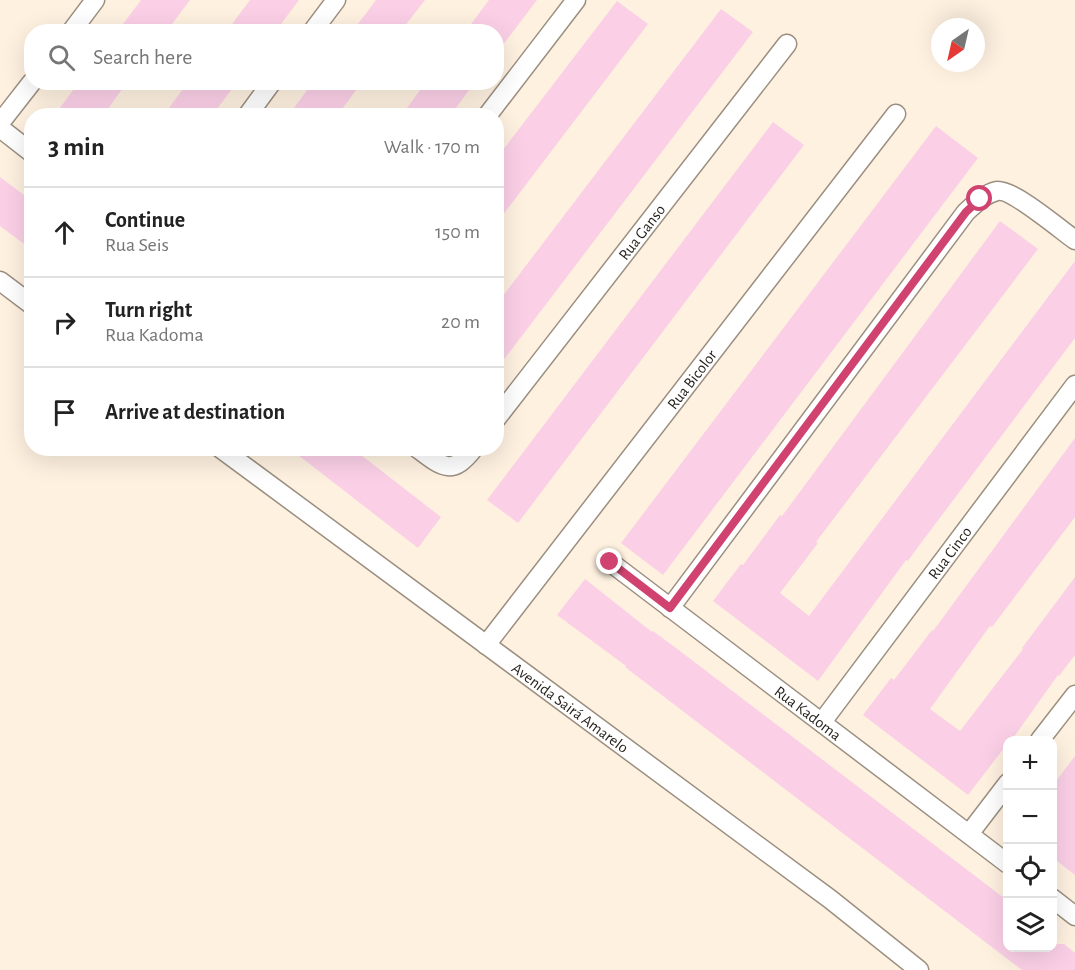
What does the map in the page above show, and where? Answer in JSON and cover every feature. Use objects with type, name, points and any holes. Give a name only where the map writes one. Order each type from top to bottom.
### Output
[{"type":"street","points":[[77,24],[95,0]]},
{"type":"street","points":[[318,24],[336,0]]},
{"type":"street","points":[[493,108],[576,0]]},
{"type":"street","name":"Rua Ganso","points":[[504,409],[787,44]]},
{"type":"street","points":[[0,123],[26,90]]},
{"type":"street","points":[[253,108],[266,90]]},
{"type":"street","name":"Rua Bicolor","points":[[486,645],[896,114]]},
{"type":"street","points":[[0,128],[24,147]]},
{"type":"street","points":[[670,608],[966,212],[980,199],[998,190],[1012,194],[1075,240]]},
{"type":"street","points":[[0,281],[24,299]]},
{"type":"street","name":"Rua Cinco","points":[[822,722],[1075,385]]},
{"type":"street","name":"Avenida Sairá Amarelo","points":[[231,456],[830,899],[919,970]]},
{"type":"street","points":[[429,456],[443,466],[455,466],[468,456]]},
{"type":"street","name":"Rua Kadoma","points":[[610,562],[1003,860]]},
{"type":"street","points":[[1044,736],[1075,695]]},
{"type":"street","points":[[969,834],[1003,790]]},
{"type":"street","points":[[1057,901],[1075,916]]},
{"type":"building","points":[[141,0],[190,0],[172,24],[123,24]]},
{"type":"building","points":[[250,0],[299,0],[281,24],[232,24]]},
{"type":"building","points":[[376,0],[425,0],[406,24],[358,24]]},
{"type":"building","points":[[489,0],[537,0],[504,43],[504,24],[471,24]]},
{"type":"building","points":[[617,1],[648,24],[504,213],[504,149]]},
{"type":"building","points":[[721,9],[753,32],[504,359],[504,294]]},
{"type":"building","points":[[73,90],[121,90],[109,108],[60,108]]},
{"type":"building","points":[[182,90],[231,90],[218,108],[169,108]]},
{"type":"building","points":[[307,90],[356,90],[343,108],[294,108]]},
{"type":"building","points":[[420,90],[469,90],[456,108],[407,108]]},
{"type":"building","points":[[773,122],[804,145],[518,523],[487,500]]},
{"type":"building","points":[[936,126],[978,158],[663,575],[621,543]]},
{"type":"building","points":[[0,177],[24,195],[24,244],[0,226]]},
{"type":"building","points":[[1000,221],[1038,249],[816,542],[818,543],[780,593],[809,616],[1075,261],[1075,338],[908,561],[906,560],[818,681],[713,601],[780,515],[782,516]]},
{"type":"building","points":[[1075,438],[1075,517],[992,627],[990,626],[930,709],[960,731],[1075,577],[1075,655],[1015,736],[1003,736],[1003,750],[968,795],[863,715],[891,678],[894,680],[933,631]]},
{"type":"building","points":[[299,456],[362,456],[441,517],[418,548]]},
{"type":"building","points":[[585,579],[1003,897],[1003,952],[1057,952],[1057,944],[1064,944],[1075,953],[1075,970],[1022,970],[557,615]]},
{"type":"building","points":[[1075,756],[1075,875],[1057,861],[1057,780]]},
{"type":"route","points":[[610,562],[670,608],[966,212],[980,199]]}]
